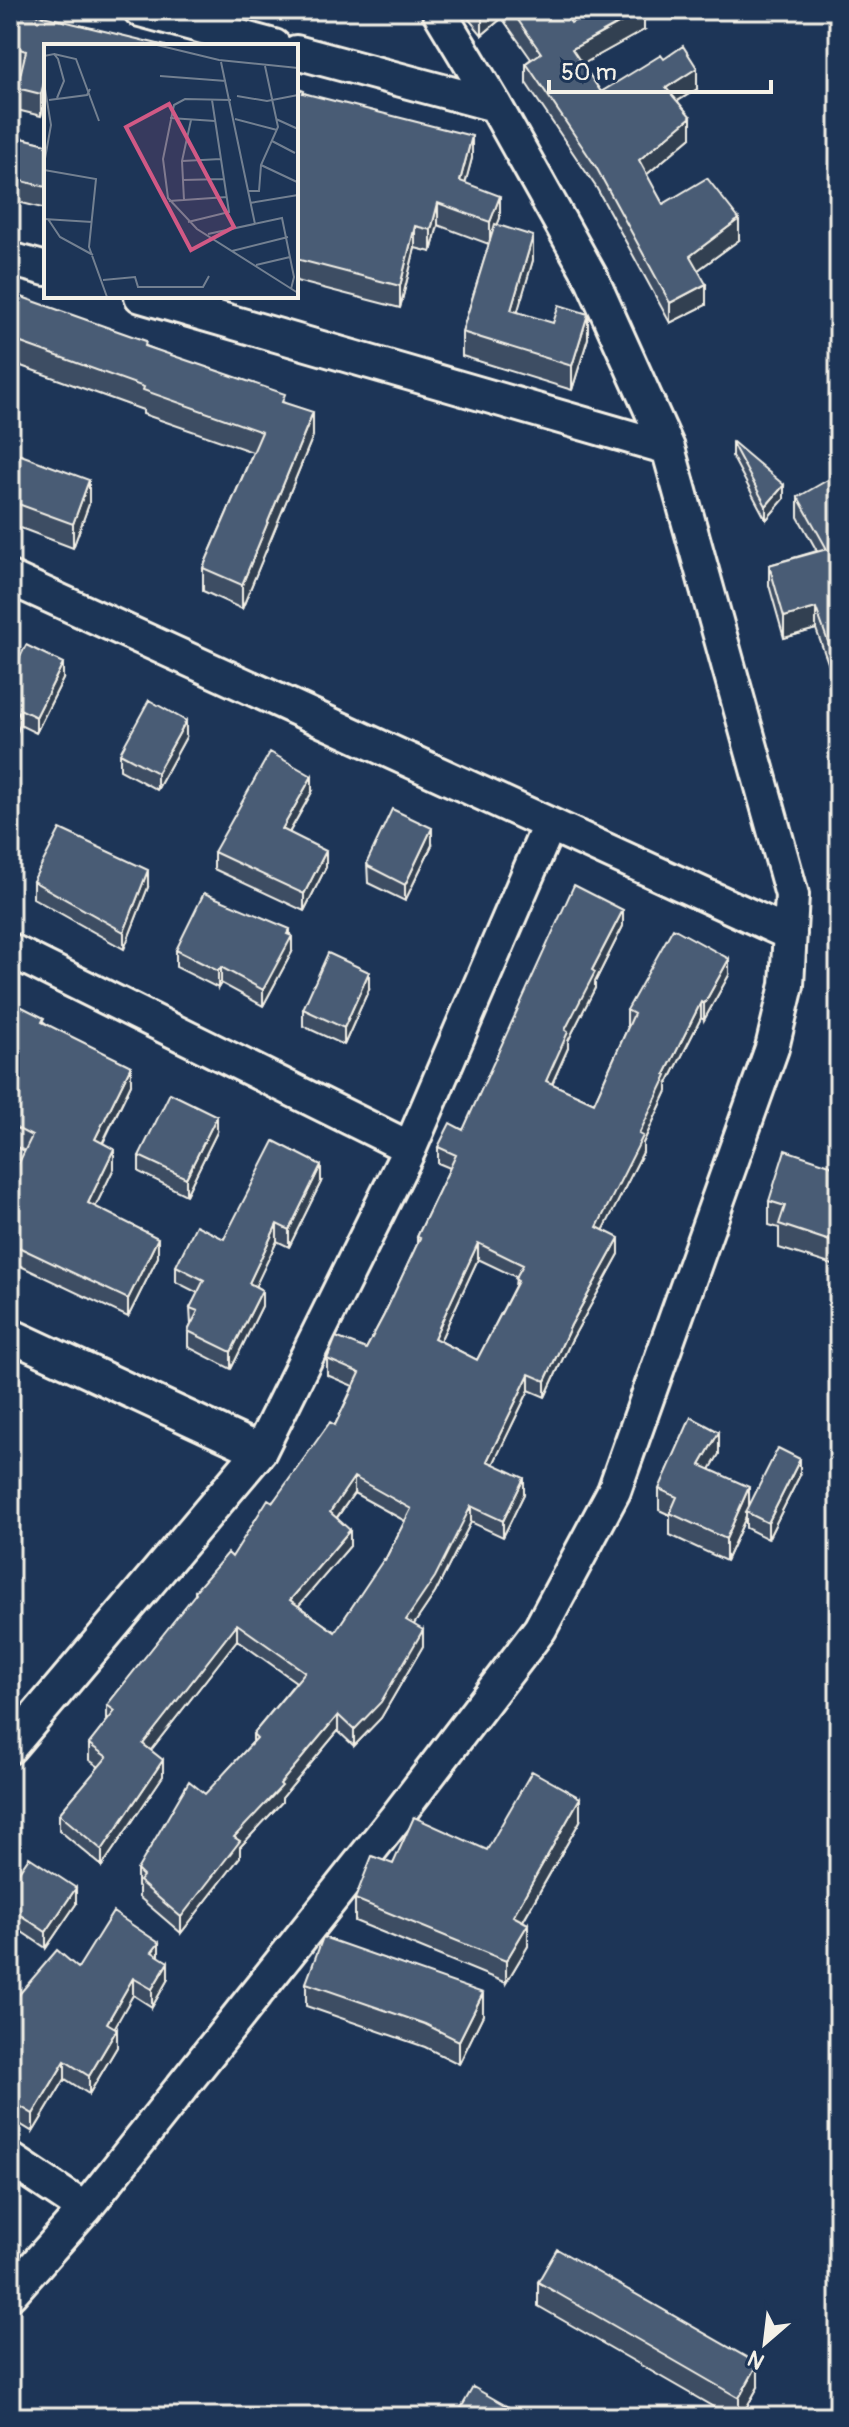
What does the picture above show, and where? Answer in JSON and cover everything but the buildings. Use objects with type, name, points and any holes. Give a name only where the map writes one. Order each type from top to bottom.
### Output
[{"type":"street","points":[[140,10],[267,44]]},
{"type":"street","points":[[10,2294],[85,2209],[398,1815],[540,1629],[614,1491],[772,1048],[787,985],[792,895],[668,448],[592,279],[438,10]]},
{"type":"street","points":[[298,53],[495,105]]},
{"type":"street","points":[[10,259],[44,268]]},
{"type":"street","points":[[148,298],[668,448]]},
{"type":"street","points":[[10,578],[790,934]]},
{"type":"street","points":[[10,1747],[260,1451],[410,1148],[549,825]]},
{"type":"street","points":[[10,950],[410,1148]]},
{"type":"street","points":[[10,1335],[260,1451]]},
{"type":"street","points":[[10,2159],[85,2209]]}]
